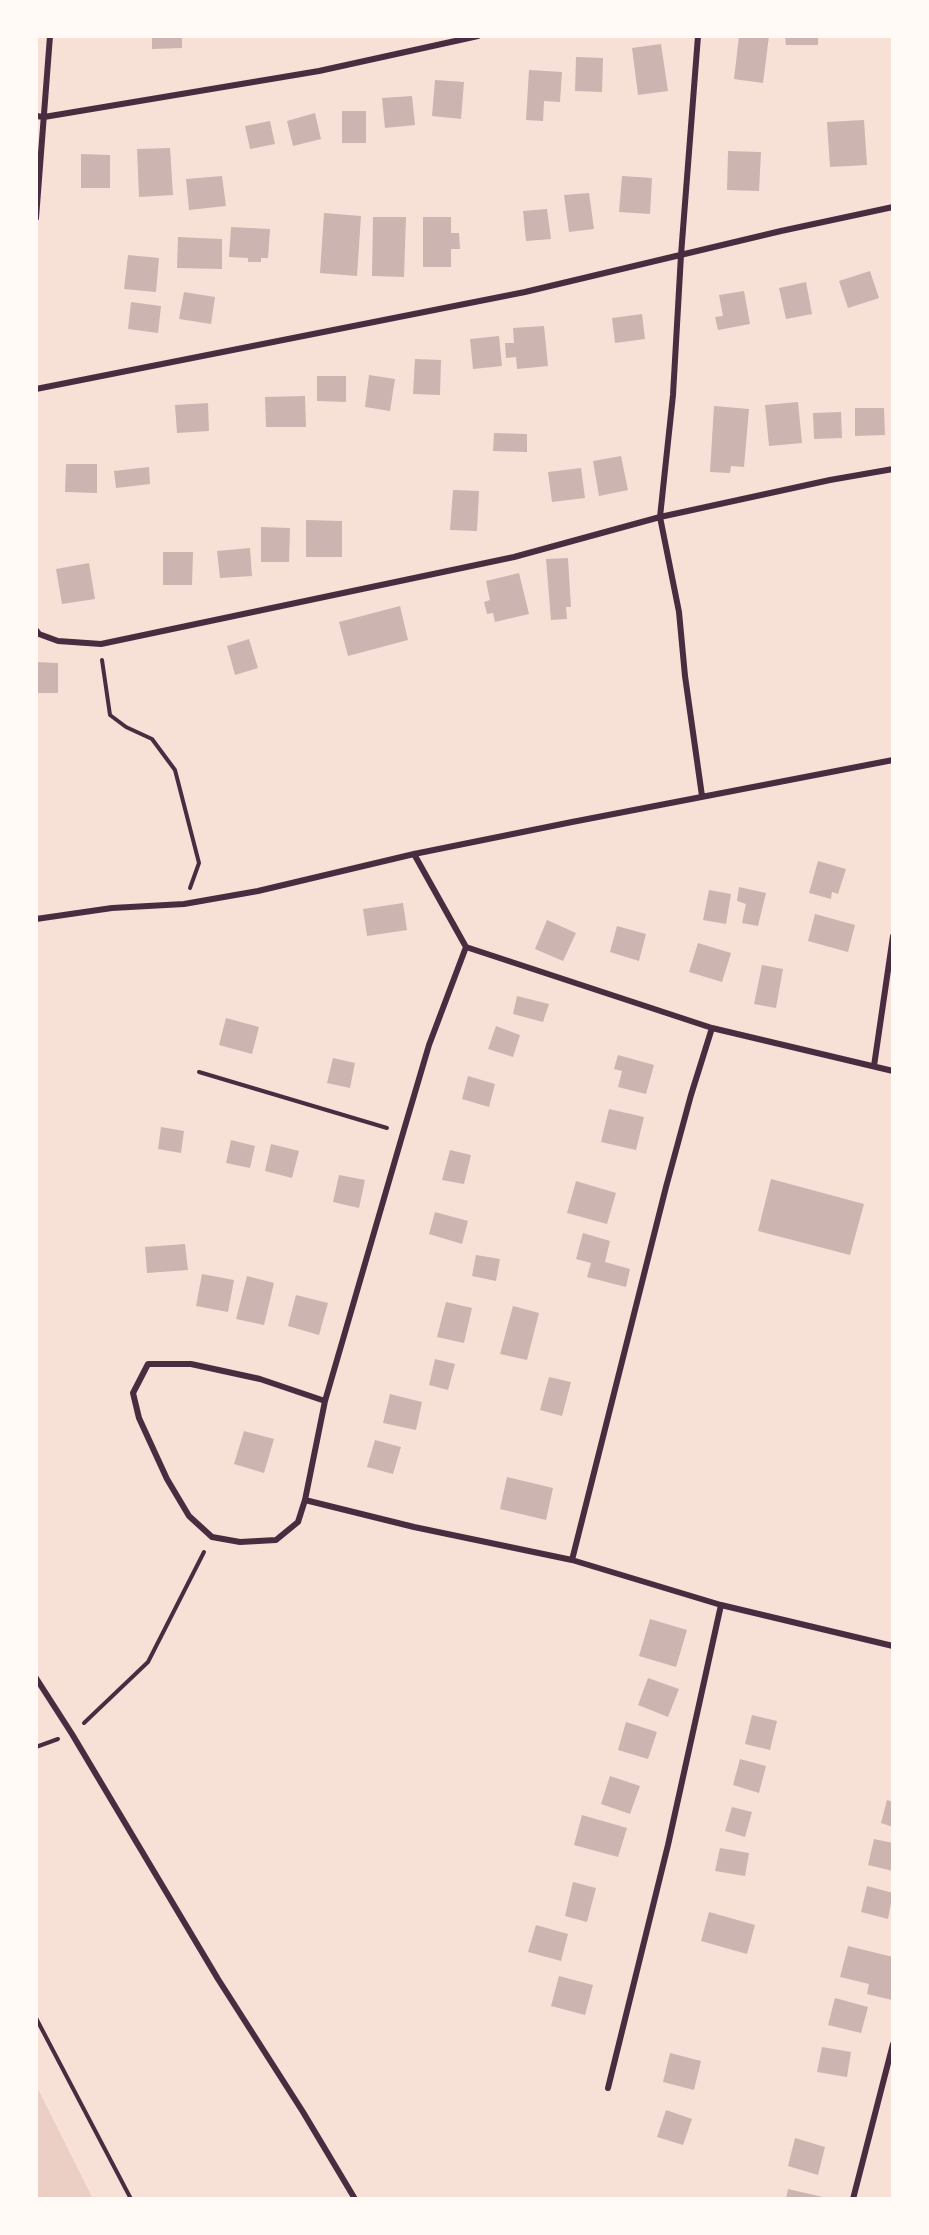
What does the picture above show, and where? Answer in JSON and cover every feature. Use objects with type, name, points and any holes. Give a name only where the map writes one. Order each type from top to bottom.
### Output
[{"type":"street","points":[[36,218],[50,36]]},
{"type":"street","points":[[36,116],[44,117],[320,71],[478,36]]},
{"type":"street","points":[[698,36],[673,395],[660,517],[679,612],[685,676],[702,796]]},
{"type":"street","points":[[36,389],[525,292],[781,231],[893,207]]},
{"type":"street","points":[[36,630],[39,634],[58,641],[101,644],[514,557],[660,517],[830,480],[893,469]]},
{"type":"street","points":[[36,919],[112,908],[184,904],[258,891],[414,854],[893,760]]},
{"type":"street","points":[[414,854],[466,947],[712,1028],[893,1071]]},
{"type":"street","points":[[874,1066],[893,936]]},
{"type":"street","points":[[325,1401],[260,1379],[191,1364],[148,1364],[133,1393],[139,1418],[167,1479],[189,1516],[212,1537],[240,1542],[276,1539],[298,1522],[305,1500],[325,1401],[403,1133],[429,1045],[466,947]]},
{"type":"street","points":[[572,1560],[666,1187],[712,1028]]},
{"type":"street","points":[[305,1500],[414,1527],[572,1560],[721,1605],[893,1646]]},
{"type":"street","points":[[608,2088],[668,1845],[721,1605]]},
{"type":"street","points":[[36,1678],[72,1734],[218,1979],[303,2112],[355,2199]]},
{"type":"street","points":[[853,2199],[893,2044]]},
{"type":"path","points":[[101,644],[110,715],[126,727],[152,739],[175,771],[199,863],[184,904]]},
{"type":"path","points":[[199,1072],[403,1133]]},
{"type":"path","points":[[36,1746],[72,1734],[148,1662],[212,1537]]},
{"type":"path","points":[[36,2018],[131,2199]]},
{"type":"shaded area","points":[[36,2085],[93,2199],[36,2199]]},
{"type":"building","points":[[152,36],[182,36],[182,48],[152,49]]},
{"type":"building","points":[[739,36],[769,36],[763,83],[734,79]]},
{"type":"building","points":[[785,36],[818,36],[818,45],[786,45]]},
{"type":"building","points":[[661,44],[668,91],[638,95],[632,48]]},
{"type":"building","points":[[576,57],[603,58],[602,92],[575,91]]},
{"type":"building","points":[[529,70],[562,72],[560,102],[544,101],[543,121],[526,120]]},
{"type":"building","points":[[435,80],[464,82],[461,119],[432,116]]},
{"type":"building","points":[[412,96],[415,125],[385,128],[382,98]]},
{"type":"building","points":[[342,111],[366,111],[366,143],[342,143]]},
{"type":"building","points":[[315,113],[321,139],[293,146],[287,121]]},
{"type":"building","points":[[864,120],[867,165],[830,167],[827,122]]},
{"type":"building","points":[[270,121],[275,144],[250,149],[245,126]]},
{"type":"building","points":[[170,148],[173,195],[139,197],[137,149]]},
{"type":"building","points":[[728,151],[761,152],[759,191],[727,190]]},
{"type":"building","points":[[81,154],[110,155],[110,188],[81,188]]},
{"type":"building","points":[[222,176],[226,206],[189,210],[186,179]]},
{"type":"building","points":[[622,176],[652,178],[650,214],[619,212]]},
{"type":"building","points":[[589,193],[594,229],[569,232],[564,195]]},
{"type":"building","points":[[547,209],[551,239],[526,241],[523,211]]},
{"type":"building","points":[[324,213],[361,216],[357,276],[320,273]]},
{"type":"building","points":[[373,217],[406,217],[404,277],[372,276]]},
{"type":"building","points":[[423,217],[451,217],[451,233],[459,233],[460,249],[451,249],[451,267],[423,267]]},
{"type":"building","points":[[231,227],[270,229],[268,258],[261,258],[261,262],[248,262],[248,258],[229,257]]},
{"type":"building","points":[[178,237],[222,239],[222,269],[177,268]]},
{"type":"building","points":[[128,255],[159,258],[156,292],[124,289]]},
{"type":"building","points":[[870,271],[879,298],[848,308],[839,281]]},
{"type":"building","points":[[806,282],[812,314],[786,319],[779,288]]},
{"type":"building","points":[[744,291],[750,324],[718,330],[715,317],[723,316],[719,295]]},
{"type":"building","points":[[184,292],[215,297],[211,324],[179,319]]},
{"type":"building","points":[[131,302],[161,306],[158,333],[128,329]]},
{"type":"building","points":[[642,314],[645,339],[615,343],[612,318]]},
{"type":"building","points":[[544,326],[548,366],[517,369],[516,357],[506,358],[505,343],[514,343],[513,328]]},
{"type":"building","points":[[499,336],[502,366],[473,369],[470,339]]},
{"type":"building","points":[[415,359],[441,360],[440,395],[413,394]]},
{"type":"building","points":[[369,375],[395,379],[390,411],[365,407]]},
{"type":"building","points":[[317,376],[346,376],[346,402],[317,401]]},
{"type":"building","points":[[305,396],[306,427],[266,427],[265,397]]},
{"type":"building","points":[[798,402],[802,443],[769,446],[765,405]]},
{"type":"building","points":[[208,403],[209,431],[177,433],[175,405]]},
{"type":"building","points":[[714,406],[749,409],[744,467],[731,466],[730,473],[710,472]]},
{"type":"building","points":[[855,408],[884,408],[885,435],[855,436]]},
{"type":"building","points":[[841,412],[842,438],[814,439],[813,413]]},
{"type":"building","points":[[494,433],[527,434],[527,452],[493,451]]},
{"type":"building","points":[[621,456],[628,490],[599,496],[593,461]]},
{"type":"building","points":[[66,464],[97,464],[97,493],[65,492]]},
{"type":"building","points":[[149,467],[150,484],[116,488],[114,471]]},
{"type":"building","points":[[581,468],[585,498],[552,502],[548,472]]},
{"type":"building","points":[[453,490],[479,491],[477,531],[450,530]]},
{"type":"building","points":[[306,520],[342,521],[342,557],[306,557]]},
{"type":"building","points":[[261,527],[290,528],[289,562],[261,562]]},
{"type":"building","points":[[250,548],[252,576],[220,578],[217,551]]},
{"type":"building","points":[[163,552],[193,552],[192,585],[163,585]]},
{"type":"building","points":[[568,558],[571,607],[566,607],[567,619],[551,620],[546,559]]},
{"type":"building","points":[[89,563],[95,599],[62,604],[56,569]]},
{"type":"building","points":[[519,573],[529,614],[495,622],[493,613],[487,614],[484,602],[490,600],[486,581]]},
{"type":"building","points":[[400,606],[408,640],[348,656],[339,622]]},
{"type":"building","points":[[249,639],[258,668],[235,675],[227,646]]},
{"type":"building","points":[[36,662],[58,663],[58,693],[36,693]]},
{"type":"building","points":[[818,861],[846,869],[838,894],[832,892],[831,899],[809,893]]},
{"type":"building","points":[[739,887],[766,893],[758,926],[742,923],[746,904],[737,901]]},
{"type":"building","points":[[709,890],[731,894],[726,924],[703,920]]},
{"type":"building","points":[[403,903],[407,930],[367,936],[363,909]]},
{"type":"building","points":[[815,914],[855,925],[848,952],[808,941]]},
{"type":"building","points":[[547,920],[576,933],[563,961],[535,949]]},
{"type":"building","points":[[617,926],[646,934],[639,961],[610,952]]},
{"type":"building","points":[[698,943],[731,953],[722,982],[689,972]]},
{"type":"building","points":[[762,965],[783,969],[776,1008],[754,1004]]},
{"type":"building","points":[[517,996],[549,1004],[543,1022],[513,1014]]},
{"type":"building","points":[[226,1018],[259,1027],[252,1054],[219,1045]]},
{"type":"building","points":[[496,1026],[520,1035],[513,1057],[488,1049]]},
{"type":"building","points":[[618,1055],[654,1065],[646,1094],[618,1087],[622,1071],[614,1069]]},
{"type":"building","points":[[333,1058],[355,1063],[350,1088],[327,1083]]},
{"type":"building","points":[[468,1076],[495,1084],[489,1107],[462,1099]]},
{"type":"building","points":[[609,1109],[644,1117],[636,1150],[601,1142]]},
{"type":"building","points":[[161,1127],[184,1131],[181,1153],[158,1149]]},
{"type":"building","points":[[231,1140],[255,1146],[250,1168],[226,1163]]},
{"type":"building","points":[[271,1144],[299,1151],[292,1178],[265,1171]]},
{"type":"building","points":[[450,1150],[471,1155],[464,1184],[442,1180]]},
{"type":"building","points":[[339,1175],[365,1180],[359,1208],[333,1202]]},
{"type":"building","points":[[771,1179],[864,1204],[850,1255],[758,1231]]},
{"type":"building","points":[[576,1181],[616,1193],[607,1224],[567,1213]]},
{"type":"building","points":[[435,1212],[468,1221],[462,1244],[429,1234]]},
{"type":"building","points":[[583,1233],[610,1241],[605,1262],[630,1269],[626,1287],[587,1277],[591,1263],[576,1259]]},
{"type":"building","points":[[185,1244],[188,1270],[147,1273],[145,1247]]},
{"type":"building","points":[[476,1255],[500,1259],[496,1281],[472,1276]]},
{"type":"building","points":[[202,1274],[234,1280],[228,1312],[196,1306]]},
{"type":"building","points":[[247,1276],[274,1283],[264,1325],[236,1319]]},
{"type":"building","points":[[296,1295],[328,1303],[319,1335],[288,1326]]},
{"type":"building","points":[[446,1302],[472,1308],[464,1343],[437,1337]]},
{"type":"building","points":[[513,1306],[539,1313],[527,1360],[500,1354]]},
{"type":"building","points":[[435,1359],[455,1364],[448,1390],[429,1385]]},
{"type":"building","points":[[549,1377],[571,1382],[562,1416],[540,1410]]},
{"type":"building","points":[[390,1394],[422,1402],[416,1430],[383,1423]]},
{"type":"building","points":[[244,1431],[274,1439],[264,1473],[234,1464]]},
{"type":"building","points":[[375,1440],[401,1447],[393,1474],[367,1467]]},
{"type":"building","points":[[507,1477],[553,1488],[546,1520],[500,1509]]},
{"type":"building","points":[[650,1619],[687,1630],[676,1667],[639,1656]]},
{"type":"building","points":[[648,1678],[679,1689],[668,1717],[638,1705]]},
{"type":"building","points":[[752,1715],[777,1721],[770,1750],[745,1744]]},
{"type":"building","points":[[626,1722],[657,1732],[648,1759],[618,1750]]},
{"type":"building","points":[[740,1759],[766,1766],[759,1793],[733,1785]]},
{"type":"building","points":[[610,1776],[640,1786],[630,1814],[601,1804]]},
{"type":"building","points":[[887,1800],[893,1802],[893,1827],[881,1823]]},
{"type":"building","points":[[732,1807],[752,1812],[745,1837],[725,1831]]},
{"type":"building","points":[[582,1815],[627,1828],[618,1857],[574,1845]]},
{"type":"building","points":[[874,1839],[893,1843],[893,1871],[868,1865]]},
{"type":"building","points":[[720,1848],[749,1853],[745,1876],[715,1871]]},
{"type":"building","points":[[573,1882],[596,1888],[587,1922],[565,1916]]},
{"type":"building","points":[[867,1886],[893,1893],[888,1919],[861,1912]]},
{"type":"building","points":[[709,1912],[755,1925],[747,1954],[701,1941]]},
{"type":"building","points":[[536,1925],[568,1934],[561,1961],[528,1952]]},
{"type":"building","points":[[848,1946],[893,1957],[892,2000],[867,1994],[869,1984],[840,1977]]},
{"type":"building","points":[[559,1976],[593,1985],[585,2015],[551,2006]]},
{"type":"building","points":[[835,1998],[868,2007],[861,2033],[828,2025]]},
{"type":"building","points":[[822,2047],[851,2052],[847,2077],[817,2072]]},
{"type":"building","points":[[670,2053],[701,2061],[694,2090],[663,2082]]},
{"type":"building","points":[[666,2110],[692,2119],[683,2145],[657,2137]]},
{"type":"building","points":[[795,2138],[825,2147],[818,2175],[788,2166]]},
{"type":"building","points":[[788,2189],[823,2197],[823,2199],[786,2199]]}]
